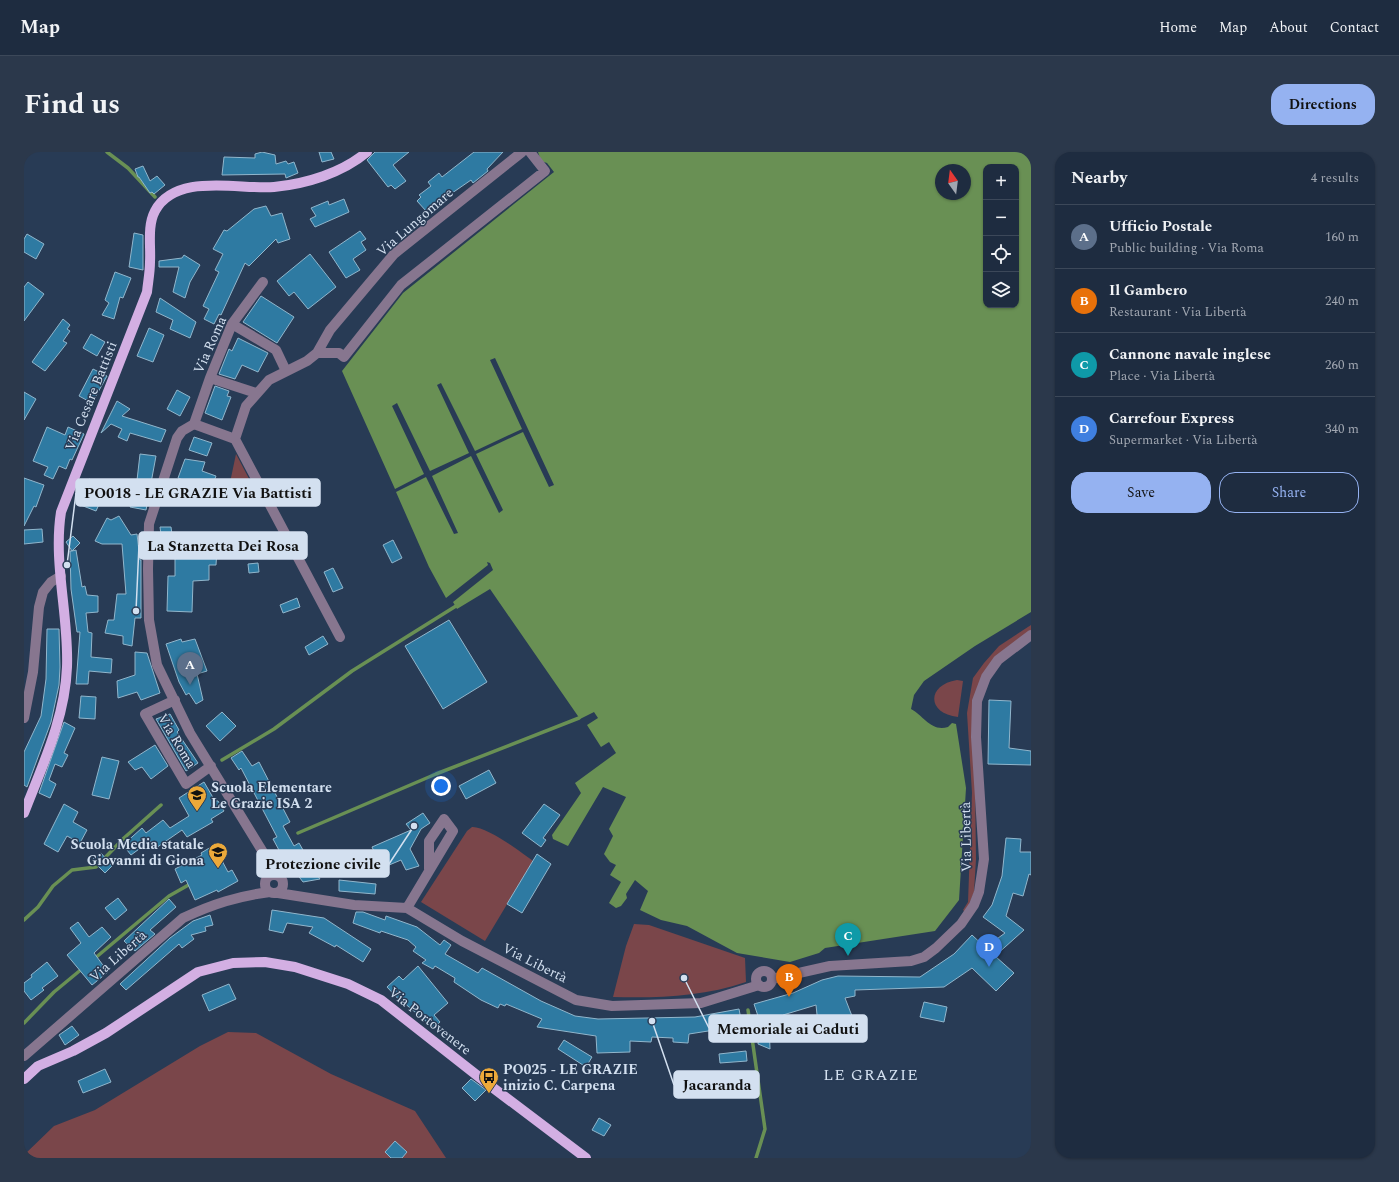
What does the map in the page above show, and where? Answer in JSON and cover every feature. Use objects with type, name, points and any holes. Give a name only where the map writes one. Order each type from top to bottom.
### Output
[{"type":"main road","name":"Via Cesare Battisti","points":[[24,813],[59,724],[64,697],[67,667],[58,528],[61,512],[147,292],[150,263],[151,224],[155,211],[171,195],[183,190],[207,185],[251,188],[296,184],[320,177],[356,161],[367,152]]},
{"type":"main road","name":"Via Portovenere","points":[[24,1079],[38,1066],[73,1051],[106,1032],[198,972],[233,963],[265,962],[295,967],[348,984],[381,1000],[488,1084],[586,1158]]},
{"type":"street","name":"Via Lungomare","points":[[235,439],[246,406],[256,393],[269,380],[307,361],[317,353],[330,330],[394,254],[522,152]]},
{"type":"street","points":[[317,353],[339,352],[344,357],[401,285],[545,171],[530,152]]},
{"type":"street","name":"Via Roma","points":[[262,282],[232,324],[191,425],[177,438],[149,524],[148,569],[149,620],[157,665],[190,733],[271,863],[270,878]]},
{"type":"street","points":[[232,324],[276,350],[286,371]]},
{"type":"street","points":[[210,378],[256,393]]},
{"type":"street","points":[[191,425],[235,439],[340,637]]},
{"type":"street","points":[[24,718],[33,672],[39,607],[43,592],[51,582],[61,576]]},
{"type":"street","name":"Via Libertà","points":[[24,1056],[183,918],[203,909],[242,896],[277,890],[307,898],[354,905],[407,908],[469,945],[576,1000],[612,1006],[701,1003],[759,985],[763,987],[768,986],[772,979],[830,966],[911,961],[924,957],[936,948],[961,924],[974,905],[979,892],[984,859],[976,737],[977,701],[986,677],[998,660],[1031,635]]},
{"type":"street","name":"Via Roma","points":[[175,700],[145,714],[164,749],[186,784],[211,766]]},
{"type":"street","points":[[407,908],[429,869]]},
{"type":"street","points":[[270,878],[282,878],[277,890],[266,888],[270,878]]},
{"type":"street","name":"Via Libertà","points":[[242,896],[270,878]]},
{"type":"shaded area","points":[[538,152],[1031,152],[1031,612],[975,646],[924,681],[914,695],[911,709],[932,725],[942,728],[948,727],[952,723],[956,724],[966,788],[959,900],[935,931],[825,948],[819,953],[790,962],[737,953],[687,926],[661,920],[640,910],[648,891],[635,880],[626,894],[627,898],[621,906],[616,908],[609,903],[621,882],[610,875],[616,865],[610,862],[604,854],[613,836],[609,829],[626,797],[603,787],[568,846],[553,839],[552,835],[581,793],[575,783],[616,753],[609,742],[601,747],[587,725],[598,718],[594,712],[580,719],[490,589],[457,609],[453,602],[493,570],[490,563],[487,562],[488,565],[446,598],[429,567],[396,492],[426,477],[454,534],[458,533],[432,476],[471,456],[499,513],[503,510],[476,454],[523,432],[549,487],[554,485],[495,358],[490,360],[522,429],[475,451],[441,383],[437,385],[469,453],[430,471],[397,403],[392,406],[424,474],[395,489],[342,371],[403,293],[554,172],[547,163],[541,161]]},
{"type":"shaded area","points":[[236,454],[256,492],[228,492]]},
{"type":"shaded area","points":[[1031,625],[1031,634],[1011,646],[974,701],[976,859],[974,892],[966,913],[963,910],[968,902],[972,793],[967,713],[973,678],[999,646]]},
{"type":"shaded area","points":[[957,680],[963,681],[958,717],[948,715],[940,711],[934,699],[940,687]]},
{"type":"shaded area","points":[[472,827],[494,835],[533,861],[485,941],[421,902],[467,831]]},
{"type":"shaded area","points":[[634,924],[649,925],[745,958],[746,982],[713,991],[680,996],[613,997],[626,946]]},
{"type":"shaded area","points":[[228,1032],[256,1033],[331,1074],[415,1111],[446,1158],[24,1158],[24,1155],[54,1126],[95,1110],[200,1046]]},
{"type":"building","points":[[262,152],[275,155],[276,164],[286,161],[288,164],[294,162],[298,173],[286,178],[285,174],[222,175],[224,157],[255,158],[255,154]]},
{"type":"building","points":[[319,152],[331,152],[334,159],[322,162]]},
{"type":"building","points":[[375,152],[409,152],[393,165],[406,181],[395,189],[391,185],[388,187],[367,160]]},
{"type":"building","points":[[474,152],[503,152],[487,169],[488,171],[473,183],[471,180],[426,211],[417,201],[421,197],[419,195],[431,186],[428,182],[439,173],[442,177]]},
{"type":"building","points":[[143,166],[150,181],[157,176],[165,185],[154,194],[152,192],[150,193],[138,177],[135,169]]},
{"type":"building","points":[[344,199],[349,212],[315,227],[310,219],[316,216],[311,208],[328,201],[329,205]]},
{"type":"building","points":[[266,206],[271,216],[282,213],[290,239],[278,243],[276,239],[249,266],[245,263],[221,315],[219,314],[214,324],[204,319],[209,309],[203,306],[219,272],[215,270],[223,254],[213,249],[224,230],[227,231],[254,209]]},
{"type":"building","points":[[360,231],[366,239],[361,242],[366,250],[353,259],[360,270],[346,278],[329,252]]},
{"type":"building","points":[[134,233],[143,235],[143,270],[129,267]]},
{"type":"building","points":[[27,234],[44,244],[36,259],[24,252],[24,239]]},
{"type":"building","points":[[310,254],[336,287],[308,309],[294,292],[289,296],[277,281]]},
{"type":"building","points":[[184,255],[200,265],[190,282],[185,298],[173,292],[179,267],[159,267],[159,261],[182,258]]},
{"type":"building","points":[[115,272],[131,278],[123,298],[120,297],[114,319],[102,315],[109,303],[105,300]]},
{"type":"building","points":[[28,282],[44,294],[24,321],[24,287]]},
{"type":"building","points":[[261,296],[294,317],[277,343],[243,322]]},
{"type":"building","points":[[160,298],[196,322],[190,338],[170,329],[173,320],[156,312]]},
{"type":"building","points":[[63,319],[70,325],[67,329],[70,331],[63,341],[67,343],[45,371],[32,362]]},
{"type":"building","points":[[149,328],[164,335],[153,362],[137,356]]},
{"type":"building","points":[[91,334],[105,342],[97,356],[83,348]]},
{"type":"building","points":[[238,338],[268,353],[258,372],[242,365],[235,379],[219,374],[229,349],[232,351]]},
{"type":"building","points":[[93,369],[107,376],[92,403],[79,396]]},
{"type":"building","points":[[215,386],[229,391],[227,396],[231,397],[222,420],[205,413]]},
{"type":"building","points":[[177,390],[190,397],[180,416],[167,409]]},
{"type":"building","points":[[24,392],[36,399],[24,420]]},
{"type":"building","points":[[117,401],[130,409],[122,416],[166,430],[161,442],[130,433],[127,441],[118,437],[122,429],[111,424],[101,433]]},
{"type":"building","points":[[47,427],[65,435],[68,427],[84,434],[72,460],[70,459],[66,469],[59,466],[53,479],[44,475],[48,467],[33,461]]},
{"type":"building","points":[[194,437],[212,443],[207,456],[189,450]]},
{"type":"building","points":[[140,454],[156,456],[146,510],[130,507],[134,488],[136,489]]},
{"type":"building","points":[[185,459],[205,462],[202,471],[216,476],[210,491],[178,478]]},
{"type":"building","points":[[24,478],[44,485],[36,507],[34,506],[24,526]]},
{"type":"building","points":[[89,479],[107,487],[96,511],[78,504]]},
{"type":"building","points":[[119,516],[131,535],[137,534],[141,560],[141,618],[135,618],[132,646],[123,644],[123,636],[105,633],[108,620],[114,620],[117,594],[126,594],[122,544],[102,544],[95,541],[107,518],[111,520]]},
{"type":"building","points":[[160,527],[171,527],[173,542],[162,542]]},
{"type":"building","points":[[42,529],[43,542],[24,544],[24,530]]},
{"type":"building","points":[[73,536],[80,543],[72,551],[66,542]]},
{"type":"building","points":[[175,539],[197,540],[197,548],[217,549],[216,565],[209,565],[209,580],[193,581],[192,612],[167,611],[168,576],[175,576]]},
{"type":"building","points":[[393,540],[402,558],[392,563],[383,545]]},
{"type":"building","points":[[76,550],[82,587],[85,586],[87,595],[98,596],[98,612],[86,613],[88,632],[92,633],[91,657],[112,659],[111,673],[89,671],[88,684],[76,684],[80,632],[77,632],[71,589],[70,551]]},
{"type":"building","points":[[258,563],[259,572],[249,573],[248,564]]},
{"type":"building","points":[[333,568],[343,588],[333,592],[324,572]]},
{"type":"building","points":[[297,598],[300,607],[283,613],[280,605]]},
{"type":"building","points":[[449,620],[487,682],[443,709],[405,646]]},
{"type":"building","points":[[47,629],[59,629],[59,685],[51,722],[27,787],[24,785],[24,752],[41,716],[46,679]]},
{"type":"building","points":[[323,636],[328,644],[309,655],[305,647]]},
{"type":"building","points":[[181,639],[182,642],[195,639],[207,671],[197,674],[203,700],[196,704],[189,693],[186,695],[179,682],[166,644]]},
{"type":"building","points":[[135,652],[147,653],[160,693],[141,700],[137,692],[118,698],[117,681],[135,675]]},
{"type":"building","points":[[81,696],[96,697],[95,719],[79,718]]},
{"type":"building","points":[[989,700],[1011,701],[1009,748],[1031,751],[1031,765],[988,764]]},
{"type":"building","points":[[222,712],[236,726],[220,741],[206,726]]},
{"type":"building","points":[[170,714],[179,730],[177,732],[198,763],[186,771],[156,719]]},
{"type":"building","points":[[64,722],[75,728],[64,753],[68,755],[62,767],[55,764],[49,780],[56,784],[50,798],[39,793]]},
{"type":"building","points":[[155,745],[168,766],[151,779],[142,767],[135,770],[128,762]]},
{"type":"building","points":[[242,751],[252,766],[259,762],[290,822],[283,826],[294,846],[299,843],[307,857],[305,858],[320,879],[303,882],[280,852],[273,839],[277,837],[241,768],[239,770],[231,758]]},
{"type":"building","points":[[102,757],[119,761],[109,799],[92,795]]},
{"type":"building","points":[[489,770],[496,783],[466,799],[459,786]]},
{"type":"building","points":[[204,782],[215,801],[218,801],[224,811],[211,819],[213,822],[187,837],[182,830],[156,848],[150,841],[131,855],[123,845],[142,828],[146,833],[163,820],[170,828],[189,816],[179,798]]},
{"type":"building","points":[[64,804],[78,812],[73,822],[87,830],[80,843],[67,836],[58,852],[44,844]]},
{"type":"building","points":[[544,804],[560,815],[543,838],[546,840],[541,847],[522,833]]},
{"type":"building","points":[[423,813],[430,823],[421,829],[410,849],[419,866],[406,870],[401,860],[382,868],[372,847],[411,830],[406,824]]},
{"type":"building","points":[[1006,838],[1021,839],[1020,852],[1031,852],[1031,875],[1029,874],[1023,896],[1013,893],[1006,916],[1024,930],[995,956],[1014,973],[996,991],[972,968],[944,987],[855,990],[855,996],[845,998],[852,1016],[848,1017],[850,1026],[824,1031],[820,1023],[818,1024],[816,1005],[783,1015],[783,1019],[769,1023],[770,1049],[758,1044],[760,1022],[754,1004],[793,993],[822,980],[838,976],[920,977],[954,954],[972,935],[988,950],[994,941],[1005,933],[983,917],[992,905],[1002,876]]},
{"type":"building","points":[[216,844],[223,855],[220,857],[228,872],[232,870],[238,881],[218,892],[217,890],[195,900],[186,880],[181,883],[175,869],[202,855],[201,853]]},
{"type":"building","points":[[101,853],[112,866],[105,873],[92,860]]},
{"type":"building","points":[[537,854],[551,864],[522,913],[507,904]]},
{"type":"building","points":[[339,880],[376,884],[375,894],[339,891]]},
{"type":"building","points":[[118,898],[127,910],[115,920],[105,908]]},
{"type":"building","points":[[169,899],[176,907],[150,930],[155,934],[135,951],[124,941]]},
{"type":"building","points":[[272,910],[324,918],[371,949],[363,962],[336,945],[335,947],[309,933],[313,927],[287,923],[283,933],[269,930]]},
{"type":"building","points":[[356,912],[363,912],[385,920],[386,916],[417,927],[440,945],[444,940],[451,945],[445,954],[478,973],[482,968],[541,1001],[575,1016],[598,1019],[695,1017],[739,1009],[743,1030],[722,1034],[721,1029],[689,1034],[688,1043],[673,1042],[673,1038],[652,1037],[651,1042],[630,1041],[630,1052],[597,1053],[596,1036],[537,1027],[542,1019],[506,1004],[505,1006],[500,1004],[498,1008],[481,1000],[454,982],[455,978],[435,966],[433,969],[422,963],[426,960],[413,951],[416,947],[408,940],[381,931],[380,933],[353,923]]},
{"type":"building","points":[[210,915],[213,925],[205,927],[206,931],[191,935],[194,939],[182,948],[179,944],[126,990],[120,984],[170,938],[193,921]]},
{"type":"building","points":[[78,922],[89,937],[102,927],[111,937],[94,953],[108,972],[92,985],[67,955],[81,943],[70,928]]},
{"type":"building","points":[[47,962],[58,976],[42,988],[44,990],[31,1000],[24,991],[24,983]]},
{"type":"building","points":[[418,966],[448,1003],[434,1015],[440,1022],[434,1028],[403,1002],[402,1003],[387,987],[399,976],[403,980]]},
{"type":"building","points":[[229,984],[236,999],[209,1011],[202,995]]},
{"type":"building","points":[[924,1002],[947,1007],[944,1022],[920,1017]]},
{"type":"building","points":[[72,1026],[79,1035],[65,1045],[59,1035]]},
{"type":"building","points":[[564,1040],[592,1057],[586,1067],[558,1049]]},
{"type":"building","points":[[746,1051],[747,1061],[720,1063],[719,1054]]},
{"type":"building","points":[[105,1069],[111,1082],[83,1093],[78,1081]]},
{"type":"building","points":[[471,1079],[486,1090],[475,1101],[462,1088]]},
{"type":"building","points":[[599,1118],[611,1125],[604,1136],[592,1130]]},
{"type":"building","points":[[395,1141],[407,1152],[402,1158],[391,1158],[385,1152]]},
{"type":"waterway","points":[[107,152],[128,168],[155,197]]},
{"type":"waterway","points":[[222,760],[274,729],[352,671],[456,606]]},
{"type":"waterway","points":[[298,833],[436,774],[579,718]]},
{"type":"waterway","points":[[24,920],[38,907],[53,886],[72,870],[96,867],[124,838],[161,805]]},
{"type":"waterway","points":[[94,959],[169,896],[192,883]]},
{"type":"waterway","points":[[24,1023],[54,992],[83,968]]},
{"type":"waterway","points":[[748,1010],[765,1129],[756,1158]]},
{"type":"place","name":"PO018 - LE GRAZIE Via Battisti","points":[[67,565]]},
{"type":"place","name":"La Stanzetta Dei Rosa","points":[[136,611]]},
{"type":"place","name":"Ufficio Postale","points":[[190,685]]},
{"type":"place","name":"Scuola Elementare Le Grazie ISA 2","points":[[197,812]]},
{"type":"place","name":"Protezione civile","points":[[414,826]]},
{"type":"place","name":"Scuola Media statale Giovanni di Giona","points":[[218,869]]},
{"type":"place","name":"Cannone navale inglese","points":[[848,956]]},
{"type":"place","name":"Carrefour Express","points":[[989,967]]},
{"type":"place","name":"Memoriale ai Caduti","points":[[684,978]]},
{"type":"place","name":"Il Gambero","points":[[789,997]]},
{"type":"place","name":"Jacaranda","points":[[652,1021]]},
{"type":"place","name":"PO025 - LE GRAZIE inizio C. Carpena","points":[[489,1094]]},
{"type":"district","name":"LE GRAZIE","points":[[871,1075]]}]
